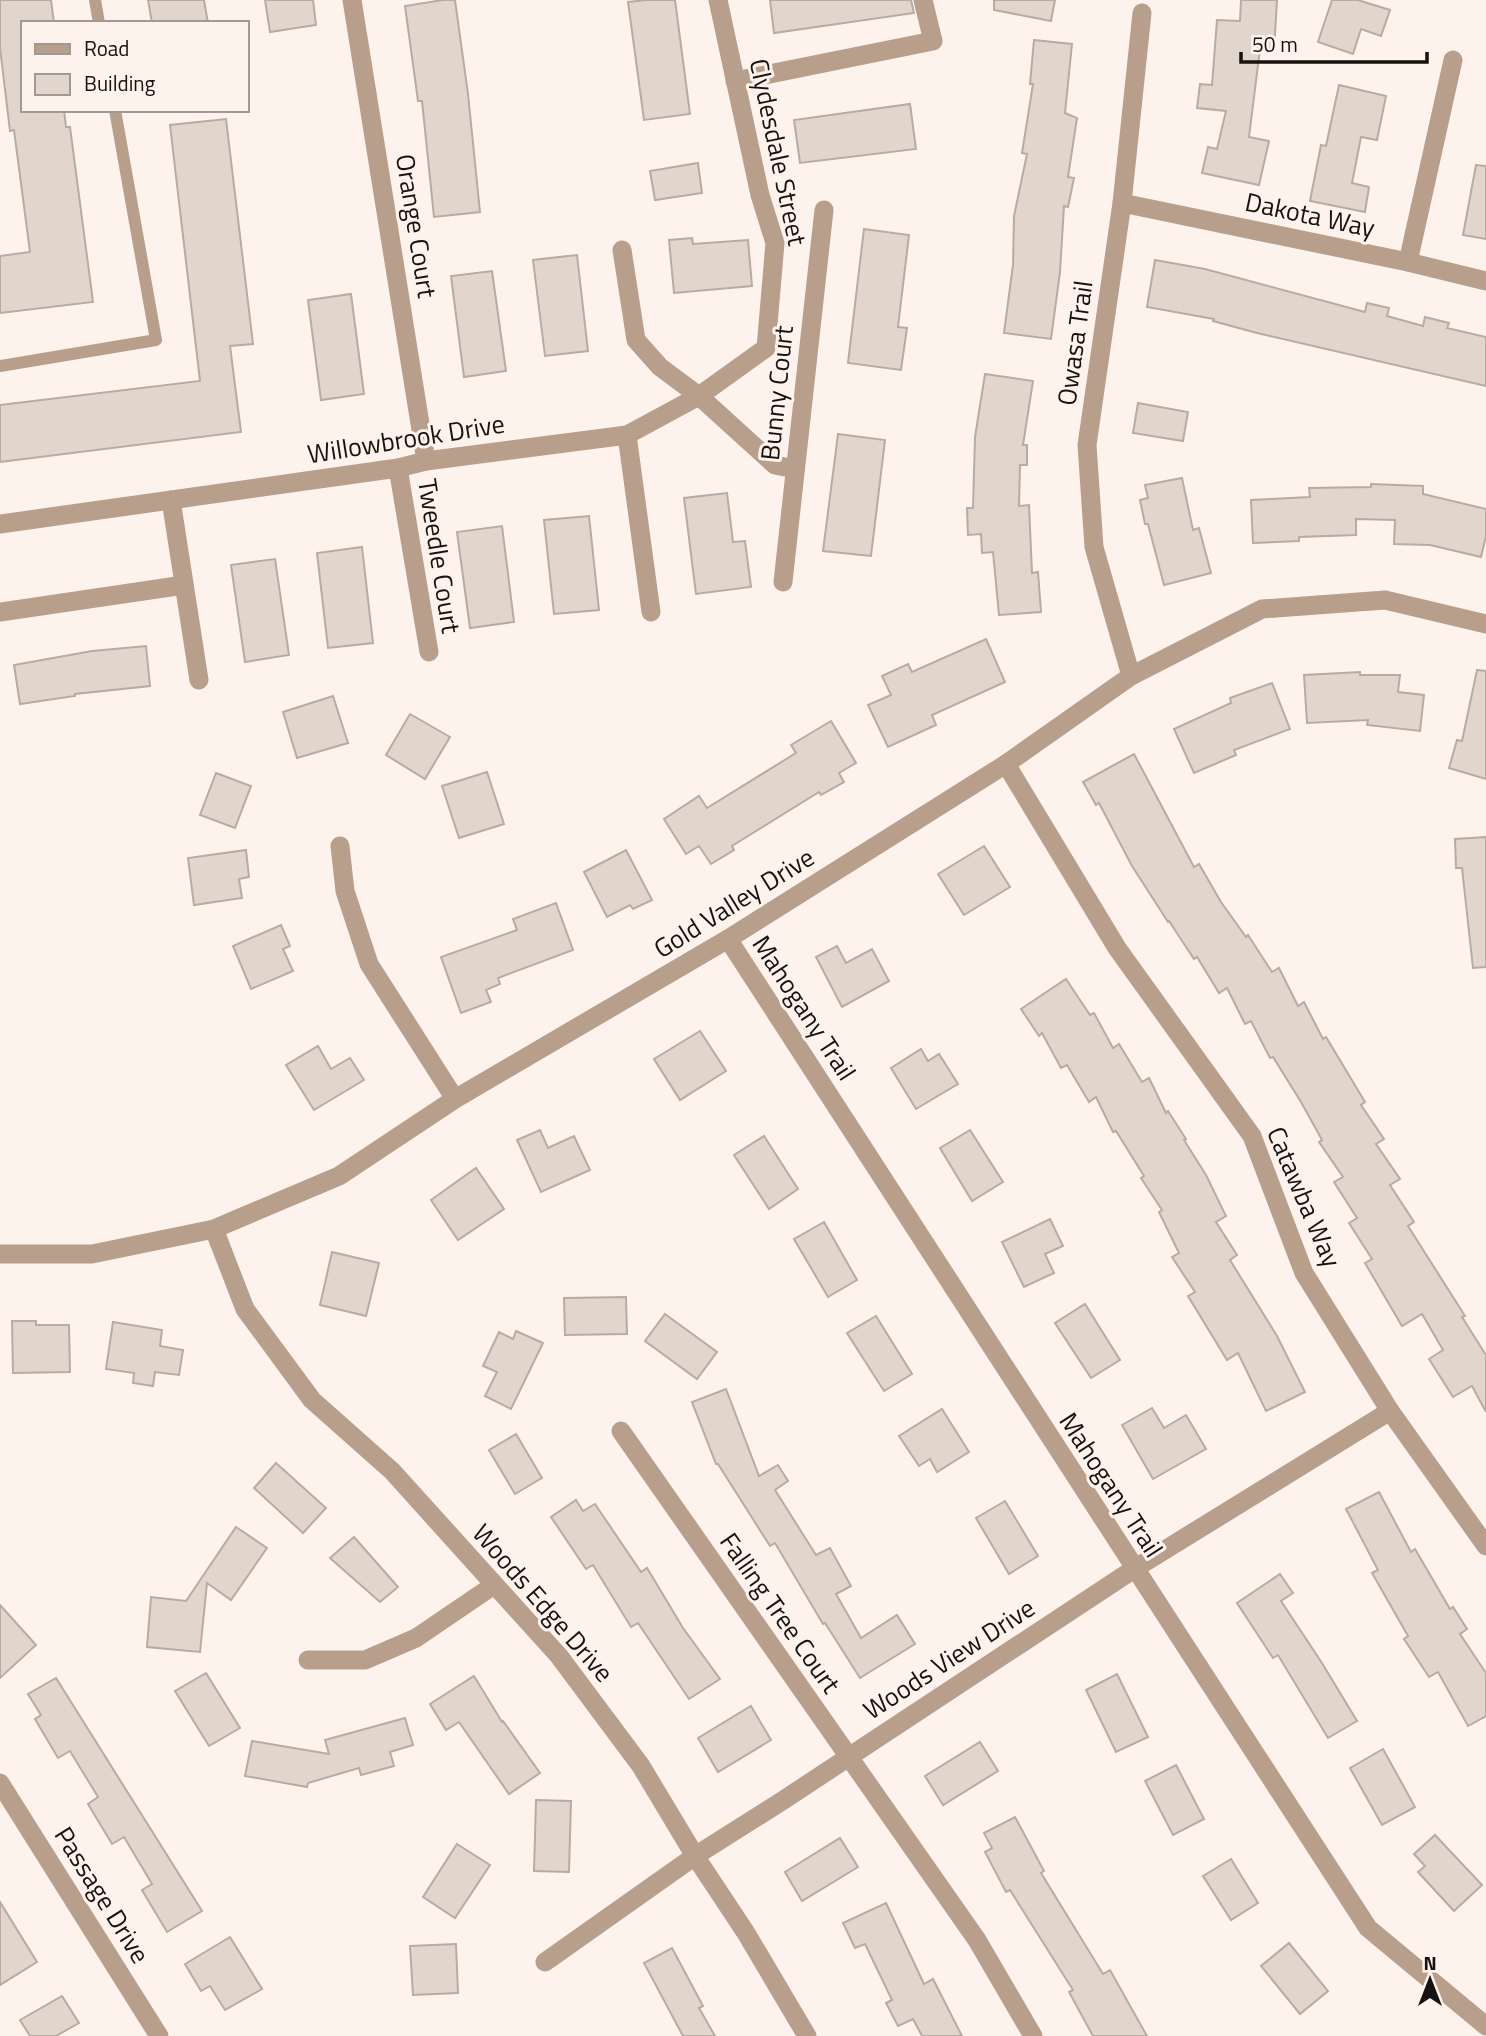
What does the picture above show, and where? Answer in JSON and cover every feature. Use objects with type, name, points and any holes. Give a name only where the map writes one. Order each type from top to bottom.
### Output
[{"type":"street","name":"Orange Court","points":[[352,0],[426,461]]},
{"type":"street","name":"Clydesdale Street","points":[[718,0],[760,195],[775,243],[769,317]]},
{"type":"street","points":[[736,81],[933,41],[923,0]]},
{"type":"street","name":"Owasa Trail","points":[[1131,676],[1094,547],[1087,445],[1122,204],[1142,13]]},
{"type":"street","points":[[1408,262],[1453,61]]},
{"type":"street","name":"Dakota Way","points":[[1122,204],[1408,262],[1486,281]]},
{"type":"street","name":"Bunny Court","points":[[783,582],[824,210]]},
{"type":"street","points":[[622,250],[636,340],[660,367],[699,396],[775,465],[795,469]]},
{"type":"street","name":"Willowbrook Drive","points":[[0,524],[398,468],[426,461],[627,435],[699,396],[766,348],[769,317]]},
{"type":"street","points":[[627,435],[651,612]]},
{"type":"street","name":"Tweedle Court","points":[[398,468],[429,652]]},
{"type":"street","points":[[171,500],[200,680]]},
{"type":"street","points":[[0,612],[184,584]]},
{"type":"street","name":"Gold Valley Drive","points":[[0,1254],[92,1254],[214,1229],[339,1176],[455,1099],[728,939],[1006,764],[1131,676],[1262,609],[1385,600],[1486,624]]},
{"type":"street","name":"Catawba Way","points":[[1006,764],[1117,948],[1252,1136],[1304,1273],[1390,1411],[1486,1546]]},
{"type":"street","points":[[340,846],[345,891],[369,964],[455,1099]]},
{"type":"street","name":"Mahogany Trail","points":[[728,939],[1368,1928],[1486,2026]]},
{"type":"street","name":"Woods Edge Drive","points":[[214,1229],[244,1309],[312,1400],[392,1471],[559,1656],[617,1733],[641,1766],[695,1856],[746,1933],[807,2036]]},
{"type":"street","name":"Woods View Drive","points":[[545,1962],[695,1856],[1134,1569],[1390,1411]]},
{"type":"street","name":"Falling Tree Court","points":[[621,1431],[976,1940],[1033,2036]]},
{"type":"street","points":[[308,1660],[365,1660],[416,1638],[494,1585]]},
{"type":"street","name":"Passage Drive","points":[[0,1783],[159,2036]]},
{"type":"lane","points":[[95,0],[99,21]]},
{"type":"lane","points":[[0,366],[156,340],[115,112]]},
{"type":"building","points":[[0,0],[51,0],[54,21],[21,21],[21,112],[64,112],[66,127],[70,127],[93,302],[0,313],[0,256],[30,252],[14,130],[10,131],[0,48]]},
{"type":"building","points":[[148,0],[204,0],[208,21],[152,21]]},
{"type":"building","points":[[265,0],[313,0],[316,25],[270,32]]},
{"type":"building","points":[[455,0],[480,212],[434,217],[422,101],[418,101],[405,6]]},
{"type":"building","points":[[675,0],[690,114],[644,120],[628,2]]},
{"type":"building","points":[[770,0],[911,0],[914,13],[774,33]]},
{"type":"building","points":[[994,0],[1055,0],[1051,21],[994,10]]},
{"type":"building","points":[[1241,0],[1277,0],[1274,50],[1260,49],[1249,137],[1269,141],[1259,185],[1202,173],[1208,147],[1217,149],[1226,111],[1197,108],[1200,84],[1212,85],[1217,20],[1240,21]]},
{"type":"building","points":[[1332,0],[1358,0],[1390,10],[1381,36],[1361,29],[1353,54],[1318,42]]},
{"type":"building","points":[[1034,40],[1072,44],[1065,113],[1077,118],[1068,177],[1074,178],[1068,207],[1064,206],[1060,272],[1051,339],[1004,333],[1013,265],[1014,216],[1027,154],[1022,153],[1033,84],[1030,84]]},
{"type":"building","points":[[1339,85],[1386,96],[1377,140],[1361,137],[1352,183],[1369,187],[1365,212],[1310,201],[1321,145],[1326,146]]},
{"type":"building","points":[[910,104],[916,149],[800,163],[794,120]]},
{"type":"building","points":[[226,119],[253,344],[230,346],[241,432],[0,462],[0,405],[200,381],[170,125]]},
{"type":"building","points":[[698,163],[702,193],[655,200],[650,171]]},
{"type":"building","points":[[1476,165],[1486,166],[1486,239],[1463,235]]},
{"type":"building","points":[[864,229],[909,235],[898,327],[907,328],[901,370],[848,363]]},
{"type":"building","points":[[692,238],[693,244],[748,240],[752,286],[674,293],[669,240]]},
{"type":"building","points":[[577,255],[588,351],[545,356],[533,260]]},
{"type":"building","points":[[1155,260],[1205,269],[1365,312],[1367,303],[1389,308],[1387,316],[1423,326],[1425,317],[1449,323],[1447,328],[1486,337],[1486,386],[1257,333],[1213,321],[1214,319],[1147,307]]},
{"type":"building","points":[[492,271],[506,371],[464,377],[451,276]]},
{"type":"building","points":[[351,294],[364,394],[321,400],[308,300]]},
{"type":"building","points":[[985,374],[1033,381],[1023,445],[1027,445],[1027,465],[1020,465],[1019,506],[1029,505],[1032,573],[1038,572],[1041,612],[999,615],[993,552],[982,553],[981,534],[968,535],[967,508],[973,508],[975,437]]},
{"type":"building","points":[[1138,403],[1188,412],[1183,441],[1133,433]]},
{"type":"building","points":[[838,434],[885,440],[871,556],[823,551]]},
{"type":"building","points":[[1182,478],[1193,530],[1199,528],[1211,573],[1164,585],[1140,500],[1148,498],[1145,485]]},
{"type":"building","points":[[1371,484],[1423,486],[1423,494],[1486,509],[1486,536],[1481,557],[1430,545],[1394,544],[1395,520],[1356,519],[1356,535],[1299,537],[1299,541],[1253,543],[1251,500],[1310,497],[1309,488],[1371,487]]},
{"type":"building","points":[[727,493],[733,542],[745,541],[751,587],[696,594],[684,498]]},
{"type":"building","points":[[589,516],[599,610],[554,614],[544,520]]},
{"type":"building","points":[[502,526],[514,622],[470,628],[457,532]]},
{"type":"building","points":[[362,547],[373,643],[328,648],[317,553]]},
{"type":"building","points":[[275,559],[289,655],[245,662],[231,565]]},
{"type":"building","points":[[986,639],[1005,682],[932,715],[936,725],[888,747],[868,705],[891,695],[882,676],[908,664],[912,672]]},
{"type":"building","points":[[146,646],[150,686],[75,694],[20,704],[14,665],[92,651]]},
{"type":"building","points":[[1477,670],[1486,671],[1486,779],[1449,768],[1457,740],[1462,741]]},
{"type":"building","points":[[1360,672],[1360,675],[1400,675],[1398,692],[1424,695],[1420,731],[1367,725],[1368,720],[1307,723],[1304,675]]},
{"type":"building","points":[[1272,683],[1290,729],[1234,750],[1236,755],[1194,773],[1174,729],[1231,703],[1230,698]]},
{"type":"building","points":[[333,696],[348,743],[297,758],[283,712]]},
{"type":"building","points":[[410,714],[450,737],[425,779],[386,755]]},
{"type":"building","points":[[831,721],[856,763],[839,773],[844,782],[821,795],[819,792],[732,846],[734,850],[711,864],[699,846],[686,854],[664,819],[699,796],[707,808],[796,753],[791,745]]},
{"type":"building","points":[[1134,754],[1194,867],[1199,864],[1221,902],[1246,937],[1248,935],[1272,972],[1279,968],[1298,1006],[1304,1002],[1323,1039],[1326,1037],[1365,1102],[1361,1105],[1384,1139],[1376,1144],[1400,1179],[1390,1185],[1414,1222],[1408,1226],[1465,1316],[1462,1317],[1486,1355],[1486,1412],[1472,1386],[1453,1397],[1429,1359],[1443,1350],[1422,1314],[1402,1326],[1365,1263],[1372,1259],[1349,1223],[1357,1218],[1334,1182],[1343,1177],[1319,1142],[1322,1140],[1301,1102],[1273,1057],[1270,1058],[1251,1021],[1245,1024],[1227,988],[1219,993],[1197,957],[1194,959],[1168,922],[1132,866],[1099,803],[1096,805],[1083,782]]},
{"type":"building","points":[[487,772],[504,824],[459,838],[442,786]]},
{"type":"building","points":[[216,773],[251,786],[235,828],[200,815]]},
{"type":"building","points":[[1486,837],[1486,967],[1473,968],[1462,868],[1456,868],[1455,839]]},
{"type":"building","points":[[984,846],[1010,887],[964,915],[938,874]]},
{"type":"building","points":[[246,850],[249,877],[239,879],[242,898],[194,905],[188,858]]},
{"type":"building","points":[[626,850],[652,900],[633,909],[630,905],[607,917],[584,872]]},
{"type":"building","points":[[556,903],[573,950],[498,978],[500,984],[486,990],[491,1002],[461,1013],[441,957],[517,930],[513,919]]},
{"type":"building","points":[[281,925],[290,946],[283,949],[293,971],[251,989],[233,946]]},
{"type":"building","points":[[837,946],[846,963],[872,949],[889,981],[842,1007],[816,957]]},
{"type":"building","points":[[1066,979],[1090,1015],[1094,1013],[1113,1048],[1119,1044],[1142,1082],[1149,1078],[1166,1113],[1168,1111],[1186,1139],[1184,1140],[1206,1175],[1226,1216],[1216,1222],[1237,1255],[1230,1260],[1277,1336],[1305,1392],[1266,1411],[1238,1353],[1227,1360],[1188,1296],[1195,1292],[1172,1257],[1179,1253],[1159,1212],[1162,1210],[1141,1178],[1144,1176],[1116,1131],[1113,1132],[1096,1097],[1089,1102],[1067,1065],[1061,1068],[1042,1033],[1039,1036],[1021,1009]]},
{"type":"building","points":[[700,1031],[726,1071],[680,1100],[654,1059]]},
{"type":"building","points":[[318,1046],[331,1069],[350,1058],[364,1080],[314,1110],[286,1065]]},
{"type":"building","points":[[921,1049],[928,1061],[939,1054],[958,1084],[916,1109],[891,1068]]},
{"type":"building","points":[[540,1130],[548,1148],[574,1136],[590,1170],[541,1192],[517,1140]]},
{"type":"building","points":[[970,1130],[1003,1182],[972,1201],[940,1148]]},
{"type":"building","points":[[764,1136],[798,1189],[769,1209],[734,1155]]},
{"type":"building","points":[[476,1168],[504,1209],[458,1240],[431,1200]]},
{"type":"building","points":[[1050,1219],[1063,1246],[1045,1254],[1054,1273],[1024,1287],[1002,1242]]},
{"type":"building","points":[[824,1222],[857,1280],[828,1297],[794,1239]]},
{"type":"building","points":[[332,1252],[379,1263],[366,1316],[320,1305]]},
{"type":"building","points":[[626,1297],[627,1334],[565,1335],[564,1298]]},
{"type":"building","points":[[1085,1304],[1120,1360],[1091,1378],[1055,1323]]},
{"type":"building","points":[[665,1314],[717,1352],[697,1379],[645,1341]]},
{"type":"building","points":[[876,1316],[912,1374],[884,1391],[847,1333]]},
{"type":"building","points":[[12,1321],[36,1321],[36,1325],[69,1325],[70,1372],[13,1373]]},
{"type":"building","points":[[113,1322],[162,1330],[160,1346],[183,1350],[179,1375],[155,1372],[153,1386],[133,1383],[134,1373],[106,1369]]},
{"type":"building","points":[[516,1331],[543,1343],[511,1409],[485,1396],[497,1372],[483,1366],[499,1332],[513,1339]]},
{"type":"building","points":[[726,1389],[759,1476],[778,1465],[788,1481],[775,1490],[816,1555],[830,1548],[851,1586],[836,1594],[861,1638],[897,1615],[915,1644],[860,1678],[825,1623],[823,1624],[775,1543],[770,1546],[716,1464],[692,1402]]},
{"type":"building","points":[[1152,1408],[1164,1428],[1186,1415],[1206,1449],[1153,1479],[1122,1425]]},
{"type":"building","points":[[942,1409],[969,1452],[937,1472],[930,1459],[919,1466],[899,1436]]},
{"type":"building","points":[[516,1434],[542,1478],[515,1494],[489,1450]]},
{"type":"building","points":[[276,1463],[326,1508],[303,1533],[254,1488]]},
{"type":"building","points":[[1379,1492],[1411,1552],[1415,1549],[1450,1609],[1453,1607],[1467,1629],[1460,1634],[1486,1673],[1486,1716],[1468,1726],[1438,1672],[1429,1677],[1404,1639],[1408,1636],[1372,1573],[1378,1570],[1346,1509]]},
{"type":"building","points":[[576,1500],[583,1511],[595,1504],[641,1572],[647,1568],[683,1628],[720,1679],[689,1699],[638,1623],[631,1627],[593,1565],[586,1569],[551,1517]]},
{"type":"building","points":[[1005,1501],[1038,1556],[1009,1574],[976,1518]]},
{"type":"building","points":[[236,1527],[267,1548],[231,1600],[207,1583],[200,1652],[147,1647],[151,1597],[186,1601]]},
{"type":"building","points":[[354,1537],[398,1587],[380,1602],[330,1558]]},
{"type":"building","points":[[1280,1574],[1293,1593],[1281,1601],[1357,1721],[1328,1738],[1278,1655],[1273,1658],[1237,1603]]},
{"type":"building","points":[[0,1605],[36,1645],[0,1678]]},
{"type":"building","points":[[206,1673],[240,1728],[209,1746],[175,1691]]},
{"type":"building","points":[[1117,1674],[1148,1737],[1116,1752],[1086,1690]]},
{"type":"building","points":[[474,1676],[502,1722],[540,1773],[509,1794],[459,1722],[446,1730],[430,1704]]},
{"type":"building","points":[[56,1678],[202,1911],[167,1932],[142,1890],[152,1884],[124,1837],[112,1844],[88,1804],[98,1797],[70,1751],[58,1758],[35,1719],[41,1715],[28,1694]]},
{"type":"building","points":[[751,1706],[771,1740],[718,1772],[698,1738]]},
{"type":"building","points":[[405,1718],[413,1745],[390,1752],[394,1766],[361,1775],[359,1768],[308,1783],[307,1787],[245,1776],[252,1741],[329,1754],[325,1740]]},
{"type":"building","points":[[980,1742],[998,1771],[943,1805],[925,1776]]},
{"type":"building","points":[[1383,1749],[1415,1807],[1382,1825],[1350,1768]]},
{"type":"building","points":[[1176,1765],[1204,1819],[1173,1835],[1145,1781]]},
{"type":"building","points":[[536,1800],[571,1801],[569,1872],[534,1871]]},
{"type":"building","points":[[1015,1817],[1044,1871],[1041,1873],[1103,1974],[1110,1970],[1147,2036],[1093,2036],[1069,1992],[1073,1990],[1010,1890],[1006,1892],[985,1852],[992,1848],[984,1833]]},
{"type":"building","points":[[1435,1835],[1482,1885],[1454,1911],[1418,1872],[1425,1866],[1414,1854]]},
{"type":"building","points":[[840,1838],[858,1867],[802,1901],[785,1872]]},
{"type":"building","points":[[457,1844],[490,1865],[455,1918],[423,1897]]},
{"type":"building","points":[[1231,1859],[1258,1903],[1231,1920],[1203,1876]]},
{"type":"building","points":[[0,1902],[37,1962],[0,1985]]},
{"type":"building","points":[[886,1903],[924,1984],[933,1979],[962,2036],[922,2036],[913,2019],[898,2026],[886,2003],[892,2000],[865,1944],[855,1948],[843,1923]]},
{"type":"building","points":[[230,1937],[262,1989],[225,2010],[210,1986],[201,1991],[185,1964]]},
{"type":"building","points":[[1289,1943],[1328,1991],[1300,2014],[1261,1966]]},
{"type":"building","points":[[456,1944],[458,1993],[413,1995],[410,1946]]},
{"type":"building","points":[[672,1948],[703,2006],[699,2008],[715,2036],[683,2036],[644,1963]]},
{"type":"building","points":[[62,1996],[79,2023],[56,2036],[30,2036],[20,2020]]}]
